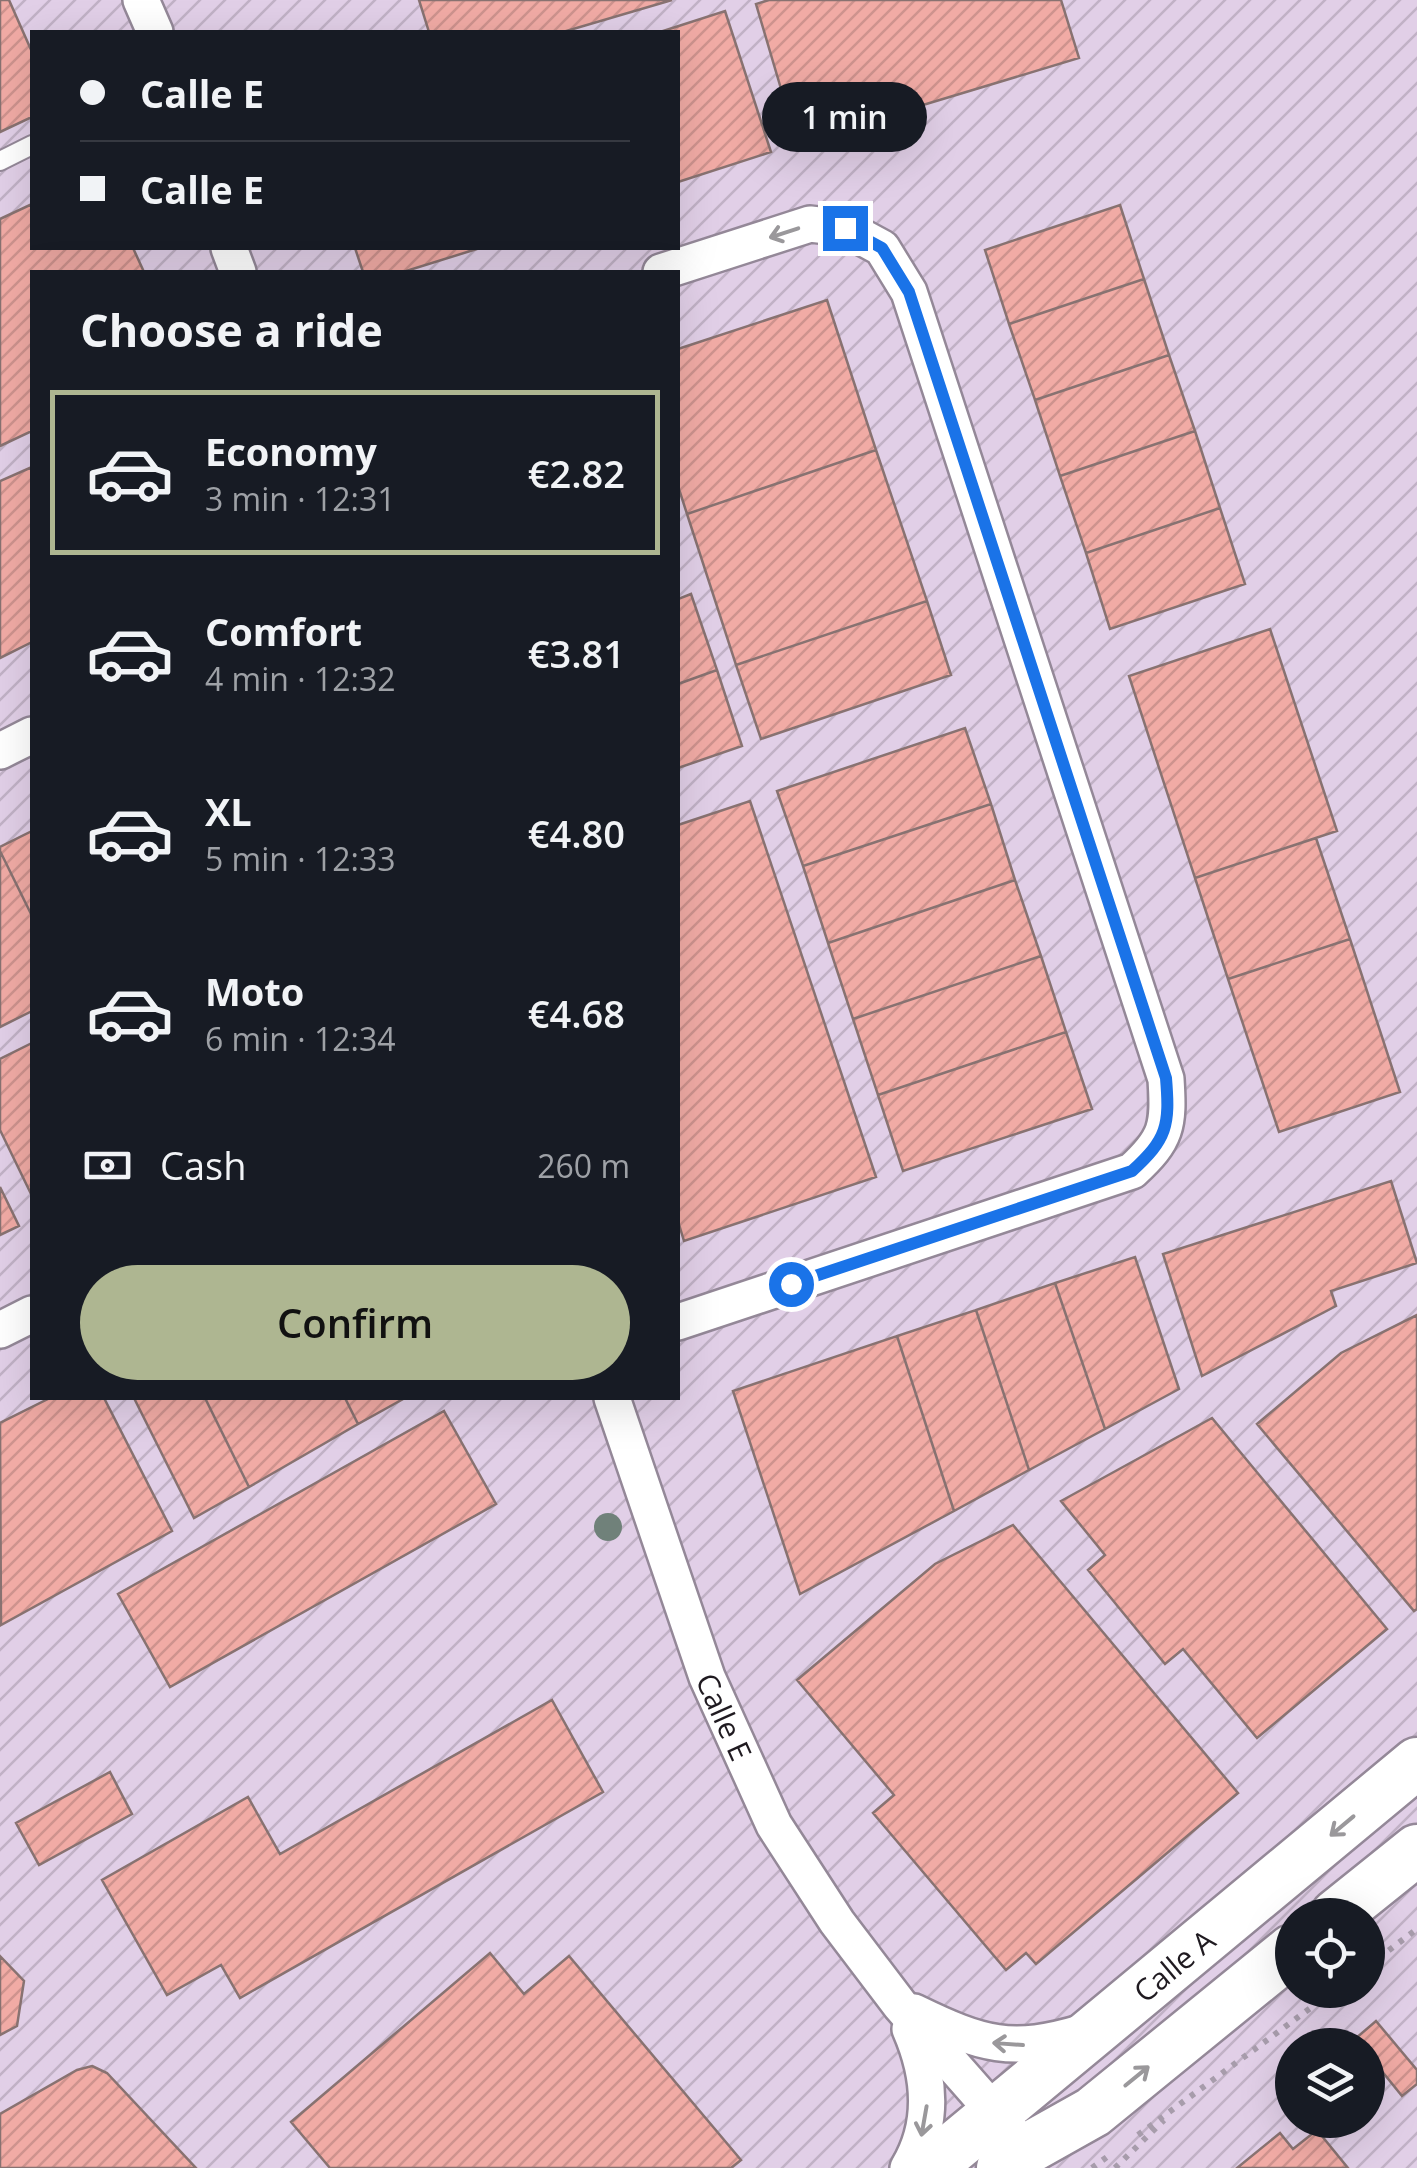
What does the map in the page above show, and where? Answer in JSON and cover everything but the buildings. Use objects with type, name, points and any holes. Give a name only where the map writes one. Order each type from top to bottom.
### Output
[{"type":"street","points":[[667,270],[810,224],[845,228],[882,248],[909,292],[1166,1078],[1168,1114],[1156,1149],[1132,1171],[680,1321]]},
{"type":"street","points":[[0,750],[30,735]]},
{"type":"street","points":[[0,1330],[30,1315]]},
{"type":"street","name":"Calle E","points":[[613,1400],[707,1677],[774,1825],[837,1922],[900,2006],[1018,2149]]},
{"type":"street","name":"Calle A","points":[[1018,2149],[1103,2027],[1417,1763]]},
{"type":"street","points":[[1357,1898],[1417,1850]]},
{"type":"street","name":"Calle A","points":[[929,2168],[1018,2149],[1092,2112],[1275,1964]]},
{"type":"street","name":"Calle E","points":[[900,2006],[952,2031],[1010,2046],[1047,2043],[1103,2027]]},
{"type":"street","name":"Calle E","points":[[900,2006],[924,2060],[928,2095],[924,2131],[908,2168]]},
{"type":"lane","points":[[0,160],[30,146]]},
{"type":"path","points":[[1385,1954],[1417,1930]]},
{"type":"path","points":[[1115,2168],[1182,2102],[1310,2008]]},
{"type":"shaded area","points":[[0,0],[1417,0],[1417,2168],[0,2168]]},
{"type":"route","points":[[791,1284],[1132,1171],[1156,1149],[1168,1114],[1166,1078],[909,292],[882,248],[845,228]]}]
